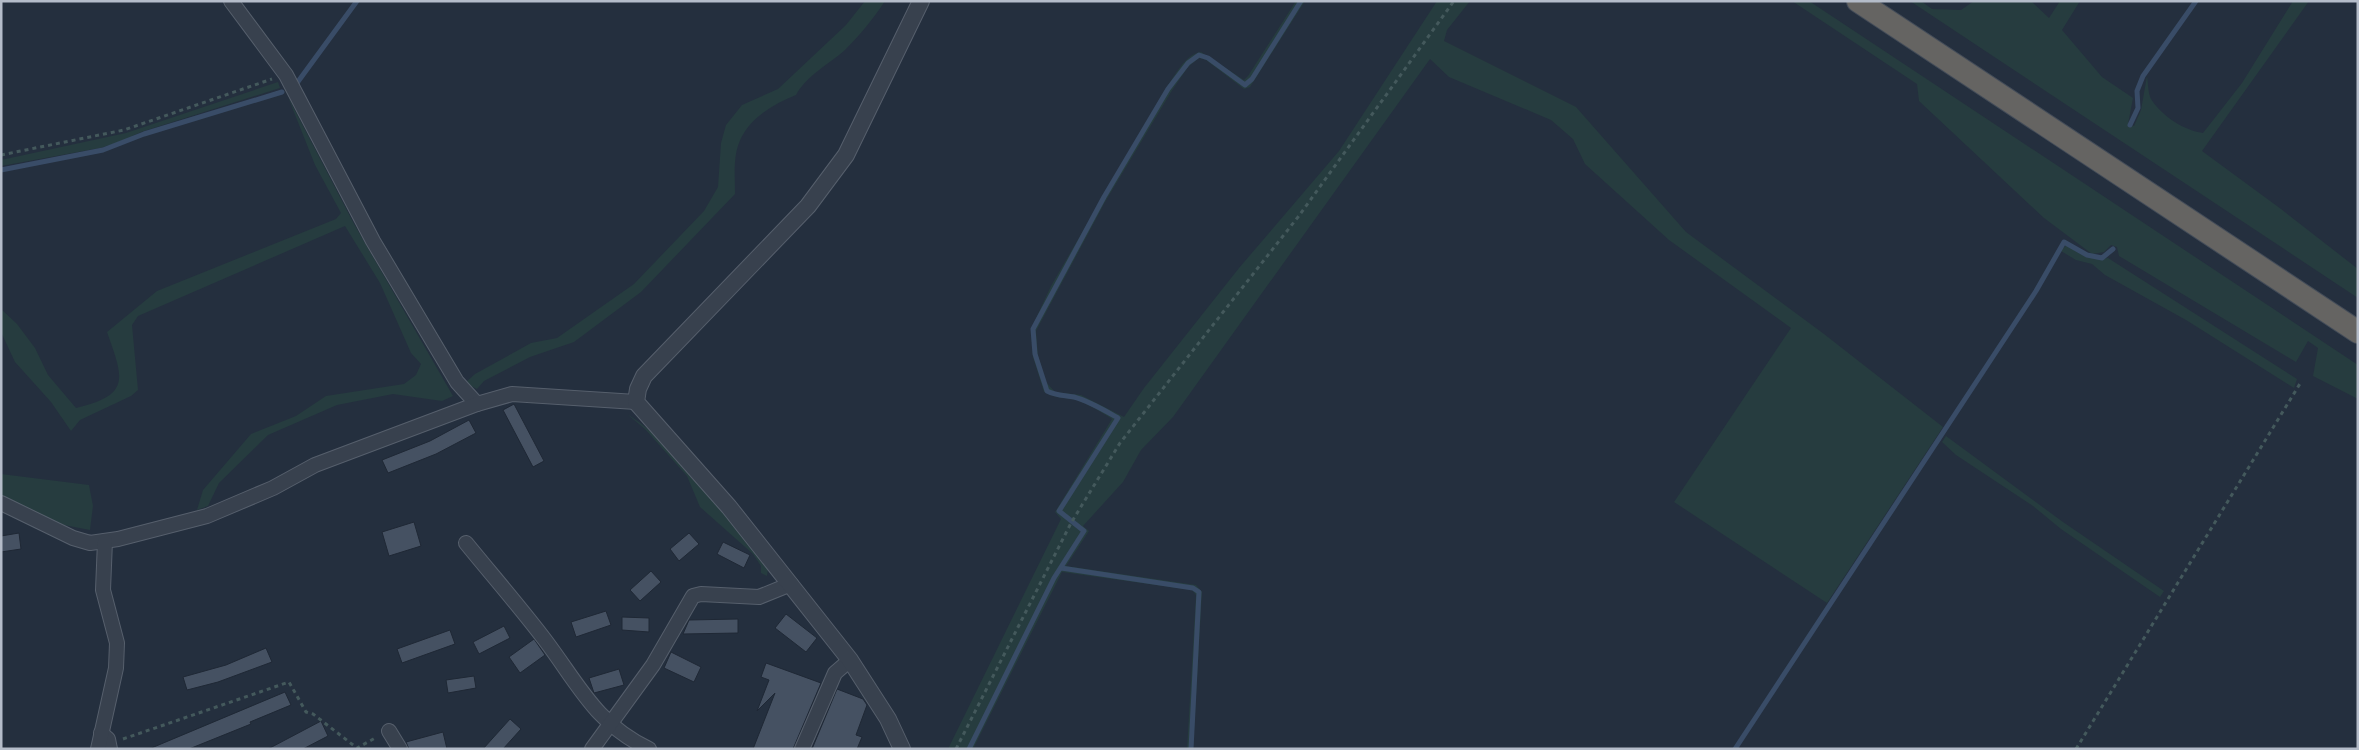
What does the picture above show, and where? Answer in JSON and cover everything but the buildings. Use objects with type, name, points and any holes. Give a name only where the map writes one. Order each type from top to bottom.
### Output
[{"type":"highway","points":[[1858,1],[2358,332]]},
{"type":"street","points":[[232,1],[286,75],[373,241],[457,382],[477,404]]},
{"type":"street","points":[[636,402],[638,389],[644,376],[808,206],[830,179],[846,155],[921,1]]},
{"type":"street","points":[[1,503],[73,538],[90,543],[105,541],[207,516],[273,488],[315,465],[477,404],[512,394],[636,402],[729,507],[850,660],[888,719],[902,749]]},
{"type":"street","points":[[104,742],[116,668],[117,642],[104,590],[103,552],[105,541]]},
{"type":"street","points":[[466,542],[546,640],[581,692],[610,725],[630,740],[649,749]]},
{"type":"street","points":[[592,749],[653,665],[693,596],[701,594],[760,597],[791,584]]},
{"type":"street","points":[[802,749],[835,673],[850,660]]},
{"type":"street","points":[[389,731],[400,749]]},
{"type":"path","points":[[956,749],[1072,521],[1120,443],[1298,217],[1454,1]]},
{"type":"path","points":[[1,155],[124,130],[286,75]]},
{"type":"path","points":[[2076,749],[2301,382]]},
{"type":"path","points":[[104,742],[127,740],[288,682],[306,712],[313,714],[357,748],[389,731]]},
{"type":"green space","points":[[865,1],[885,1],[866,27],[845,50],[812,76],[796,95],[762,113],[748,127],[739,143],[736,155],[735,194],[641,292],[574,342],[530,357],[484,381],[477,389],[465,383],[475,374],[531,343],[557,338],[634,284],[704,211],[718,187],[721,143],[726,125],[742,105],[778,89],[846,25]]},
{"type":"green space","points":[[1296,1],[1305,1],[1250,87],[1244,89],[1206,60],[1199,58],[1188,67],[1171,92],[1105,202],[1036,331],[1038,356],[1046,382],[1055,392],[1081,395],[1124,417],[1144,388],[1239,268],[1339,151],[1437,1],[1470,1],[1447,30],[1444,41],[1576,107],[1686,232],[1824,334],[1943,427],[1827,603],[1674,502],[1791,328],[1669,240],[1585,164],[1573,139],[1551,120],[1449,77],[1430,59],[1173,417],[1141,450],[1123,482],[1083,526],[1089,531],[1066,566],[1196,585],[1202,592],[1193,749],[1187,749],[1196,595],[1192,590],[1062,572],[973,749],[948,749],[1061,519],[1055,512],[1112,419],[1081,402],[1056,397],[1044,392],[1033,357],[1031,329],[1051,286],[1166,88],[1185,61],[1201,52],[1244,80]]},
{"type":"green space","points":[[1792,1],[1809,1],[2358,365],[2358,399],[2313,376],[2318,348],[2308,341],[2296,362],[2119,256],[2117,247],[2111,245],[2104,252],[2092,254],[2044,218],[1919,101],[1917,84]]},
{"type":"green space","points":[[1910,1],[1921,1],[1932,9],[1961,10],[1974,1],[2031,1],[2049,18],[2060,1],[2080,1],[2062,30],[2102,77],[2133,98],[2128,124],[2134,126],[2141,110],[2147,76],[2150,97],[2161,111],[2188,129],[2203,133],[2242,83],[2293,1],[2309,1],[2202,151],[2358,269],[2358,298]]},
{"type":"green space","points":[[278,82],[280,88],[141,132],[120,142],[100,148],[1,166],[1,160],[126,133]]},
{"type":"green space","points":[[288,97],[354,224],[453,396],[442,401],[393,394],[337,405],[268,435],[219,483],[208,506],[197,510],[203,490],[251,434],[296,416],[326,396],[404,384],[416,375],[421,364],[411,353],[380,283],[345,226],[138,316],[132,325],[138,390],[131,396],[80,420],[71,431],[51,402],[15,362],[1,332],[1,309],[17,324],[35,348],[48,375],[76,408],[107,397],[115,390],[119,373],[107,332],[157,291],[336,219],[341,213],[315,165]]},
{"type":"green space","points":[[2066,245],[2091,258],[2108,258],[2297,379],[2294,388],[2186,320],[2105,275],[2092,264],[2076,260],[2061,251]]},
{"type":"green space","points":[[627,414],[650,431],[680,462],[761,559],[768,569],[767,576],[761,573],[761,566],[753,554],[700,507],[687,476],[645,429]]},
{"type":"green space","points":[[1946,436],[2063,522],[2164,591],[2160,597],[2061,529],[2033,506],[1956,455],[1942,442]]},
{"type":"green space","points":[[1,474],[89,485],[93,506],[90,530],[64,525],[1,498]]},
{"type":"waterway","points":[[297,83],[357,1]]},
{"type":"waterway","points":[[969,749],[1054,578],[1084,531],[1059,511],[1118,418],[1085,401],[1047,391],[1035,354],[1033,329],[1104,197],[1168,89],[1188,63],[1199,55],[1208,58],[1245,85],[1252,79],[1301,1]]},
{"type":"waterway","points":[[2130,125],[2138,108],[2137,91],[2143,76],[2196,1]]},
{"type":"waterway","points":[[1,170],[103,150],[144,134],[282,92]]},
{"type":"waterway","points":[[1735,749],[2036,291],[2064,242],[2087,255],[2102,258],[2113,249]]},
{"type":"waterway","points":[[1061,568],[1193,588],[1199,592],[1191,749]]}]
